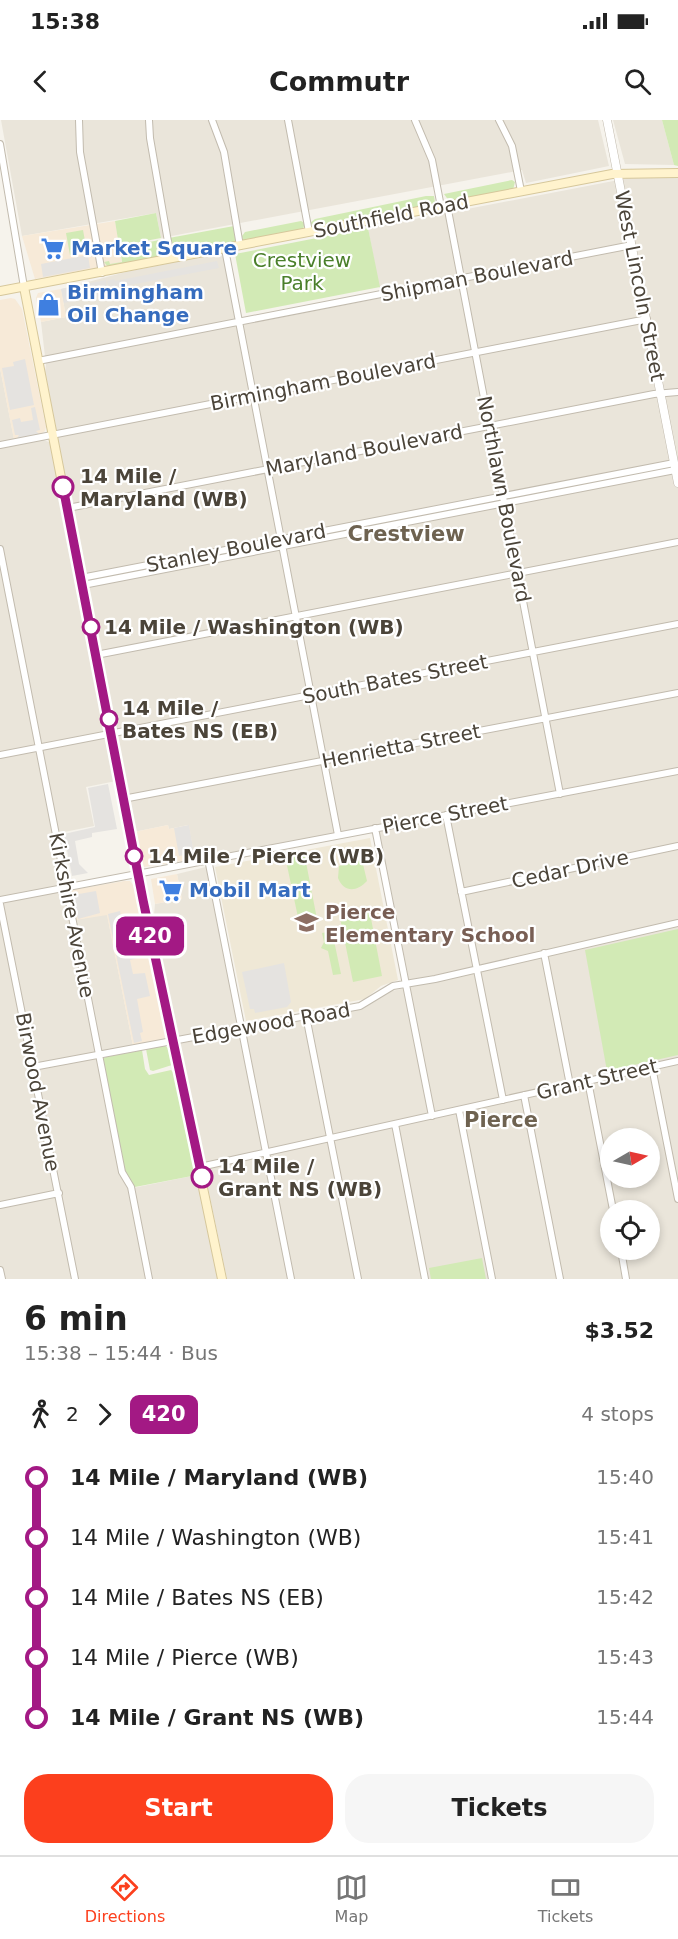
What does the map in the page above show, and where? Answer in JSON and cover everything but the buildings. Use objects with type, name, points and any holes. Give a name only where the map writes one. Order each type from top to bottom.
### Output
[{"type":"main road","name":"Southfield Road","points":[[0,291],[618,173],[678,172]]},
{"type":"main road","points":[[24,287],[123,799],[222,1279]]},
{"type":"street","points":[[78,120],[80,152],[102,273]]},
{"type":"street","points":[[149,120],[171,260]]},
{"type":"street","points":[[212,120],[224,152],[240,246]]},
{"type":"street","points":[[288,120],[309,232]]},
{"type":"street","name":"Northlawn Boulevard","points":[[415,120],[432,160],[461,279],[560,794]]},
{"type":"street","points":[[499,120],[512,146],[521,191]]},
{"type":"street","name":"West Lincoln Street","points":[[606,122],[678,483]]},
{"type":"street","points":[[0,144],[24,287]]},
{"type":"street","name":"Shipman Boulevard","points":[[39,362],[632,245]]},
{"type":"street","points":[[225,249],[338,835]]},
{"type":"street","name":"Birmingham Boulevard","points":[[0,445],[646,319]]},
{"type":"street","name":"Maryland Boulevard","points":[[68,508],[654,394],[678,392]]},
{"type":"street","name":"Stanley Boulevard","points":[[82,581],[675,466]]},
{"type":"street","points":[[96,655],[678,542]]},
{"type":"street","name":"Kirkshire Avenue","points":[[0,549],[122,1172],[131,1186],[149,1279]]},
{"type":"street","name":"South Bates Street","points":[[0,755],[678,624]]},
{"type":"street","name":"Henrietta Street","points":[[123,799],[678,693]]},
{"type":"street","name":"Pierce Street","points":[[0,902],[208,859],[678,771]]},
{"type":"street","points":[[447,815],[503,1100]]},
{"type":"street","points":[[375,828],[432,1116]]},
{"type":"street","name":"Cedar Drive","points":[[461,892],[678,846]]},
{"type":"street","points":[[208,859],[291,1279]]},
{"type":"street","name":"Birwood Avenue","points":[[0,902],[75,1279]]},
{"type":"street","name":"Edgewood Road","points":[[33,1067],[360,1006],[387,988],[678,923]]},
{"type":"street","points":[[544,953],[570,1085]]},
{"type":"street","points":[[306,1016],[358,1279]]},
{"type":"street","name":"Grant Street","points":[[200,1167],[678,1061]]},
{"type":"street","points":[[652,1067],[678,1199]]},
{"type":"street","points":[[588,1081],[611,1200]]},
{"type":"street","points":[[524,1095],[560,1279]]},
{"type":"street","points":[[459,1110],[492,1279]]},
{"type":"street","points":[[395,1124],[425,1279]]},
{"type":"street","points":[[0,1204],[59,1193]]},
{"type":"street","points":[[623,1260],[626,1279]]},
{"type":"street","points":[[0,1270],[2,1279]]},
{"type":"shaded area","points":[[1,120],[598,120],[609,166],[526,183],[522,170],[161,238],[156,213],[22,236]]},
{"type":"shaded area","points":[[613,120],[662,120],[674,165],[625,164]]},
{"type":"shaded area","points":[[678,176],[678,1279],[227,1279],[153,925],[155,904],[182,899],[177,874],[206,867],[239,1032],[362,1009],[392,991],[410,987],[378,825],[195,859],[188,825],[169,829],[168,825],[134,832],[45,372],[41,322],[66,317],[61,289],[126,272],[215,254],[224,258],[237,326],[381,298],[368,228],[629,178]]},
{"type":"shaded area","points":[[115,221],[122,263],[35,279],[22,236]]},
{"type":"shaded area","points":[[88,255],[90,268],[43,277],[41,264]]},
{"type":"shaded area","points":[[217,261],[219,268],[109,289],[107,281],[114,279],[115,281]]},
{"type":"shaded area","points":[[106,280],[108,294],[64,303],[61,289]]},
{"type":"shaded area","points":[[61,289],[66,317],[41,322],[36,298],[38,293]]},
{"type":"shaded area","points":[[15,299],[22,309],[46,427],[41,434],[14,440],[0,368],[0,300]]},
{"type":"shaded area","points":[[25,359],[34,405],[10,410],[2,368],[14,366],[13,362]]},
{"type":"shaded area","points":[[0,368],[15,444],[43,440],[51,445],[116,781],[86,787],[94,826],[54,834],[69,921],[107,914],[133,1046],[96,1053],[119,1171],[128,1189],[197,1175],[218,1279],[0,1279]]},
{"type":"shaded area","points":[[35,407],[40,430],[36,431],[40,435],[16,440],[19,435],[15,435],[12,420],[20,418],[21,422],[33,420],[31,408]]},
{"type":"shaded area","points":[[108,784],[117,829],[92,833],[92,837],[75,841],[79,864],[88,873],[72,876],[64,834],[95,827],[88,788]]},
{"type":"shaded area","points":[[168,825],[169,829],[189,825],[195,859],[144,867],[134,832]]},
{"type":"shaded area","points":[[189,825],[194,853],[179,856],[174,828]]},
{"type":"shaded area","name":"Pierce Elementary School","points":[[370,838],[398,980],[381,986],[365,999],[246,1021],[215,867]]},
{"type":"shaded area","points":[[177,874],[182,899],[155,904],[151,879]]},
{"type":"shaded area","points":[[130,881],[133,885],[140,906],[166,1035],[166,1039],[133,1046],[107,915],[75,920],[70,894],[72,890]]},
{"type":"shaded area","points":[[96,891],[100,913],[78,919],[73,895]]},
{"type":"shaded area","points":[[120,911],[124,934],[136,932],[142,957],[130,960],[133,974],[145,973],[150,996],[137,999],[143,1032],[140,1033],[142,1041],[134,1043],[108,914]]},
{"type":"shaded area","points":[[284,963],[291,1002],[287,1007],[255,1013],[254,1009],[250,1009],[242,972]]},
{"type":"green space","points":[[662,120],[678,120],[678,166],[674,165]]},
{"type":"green space","points":[[512,180],[515,182],[513,190],[449,201],[444,194]]},
{"type":"green space","points":[[434,196],[435,202],[432,205],[315,228],[310,223],[315,219]]},
{"type":"green space","points":[[156,213],[161,238],[119,246],[115,221]]},
{"type":"green space","points":[[301,221],[305,223],[303,229],[248,242],[243,240],[242,236],[245,232]]},
{"type":"green space","points":[[234,226],[236,239],[234,243],[177,254],[173,252],[169,238]]},
{"type":"green space","name":"Crestview Park","points":[[368,228],[380,287],[246,313],[235,254]]},
{"type":"green space","points":[[83,230],[87,252],[70,255],[66,233]]},
{"type":"green space","points":[[164,239],[165,257],[108,267],[104,262],[109,261],[110,264],[122,262],[120,248]]},
{"type":"green space","points":[[304,852],[317,919],[299,922],[285,856]]},
{"type":"green space","points":[[362,860],[367,881],[355,889],[347,888],[338,878],[339,866]]},
{"type":"green space","points":[[369,908],[382,976],[353,982],[339,913]]},
{"type":"green space","points":[[678,929],[678,1055],[607,1071],[585,950]]},
{"type":"green space","points":[[332,931],[341,974],[333,975],[328,951],[321,948],[324,942],[322,933]]},
{"type":"green space","points":[[165,1046],[170,1049],[172,1065],[150,1070],[146,1049]]},
{"type":"green space","points":[[142,1050],[145,1069],[149,1075],[171,1070],[175,1074],[197,1175],[135,1187],[126,1175],[102,1059]]},
{"type":"green space","points":[[482,1258],[486,1279],[431,1279],[429,1268]]},
{"type":"bus line","name":"420","points":[[63,487],[130,837],[202,1177]]},
{"type":"place","name":"Market Square","points":[[53,248]]},
{"type":"place","name":"Birmingham Oil Change","points":[[49,304]]},
{"type":"place","name":"14 Mile / Maryland (WB)","points":[[63,487]]},
{"type":"place","name":"14 Mile / Washington (WB)","points":[[91,627]]},
{"type":"place","name":"14 Mile / Bates NS (EB)","points":[[109,719]]},
{"type":"place","name":"14 Mile / Pierce (WB)","points":[[134,856]]},
{"type":"place","name":"Mobil Mart","points":[[171,890]]},
{"type":"place","name":"Pierce Elementary School","points":[[307,923]]},
{"type":"place","name":"14 Mile / Grant NS (WB)","points":[[202,1177]]},
{"type":"district","name":"Crestview","points":[[406,534]]},
{"type":"district","name":"Pierce","points":[[501,1120]]}]
